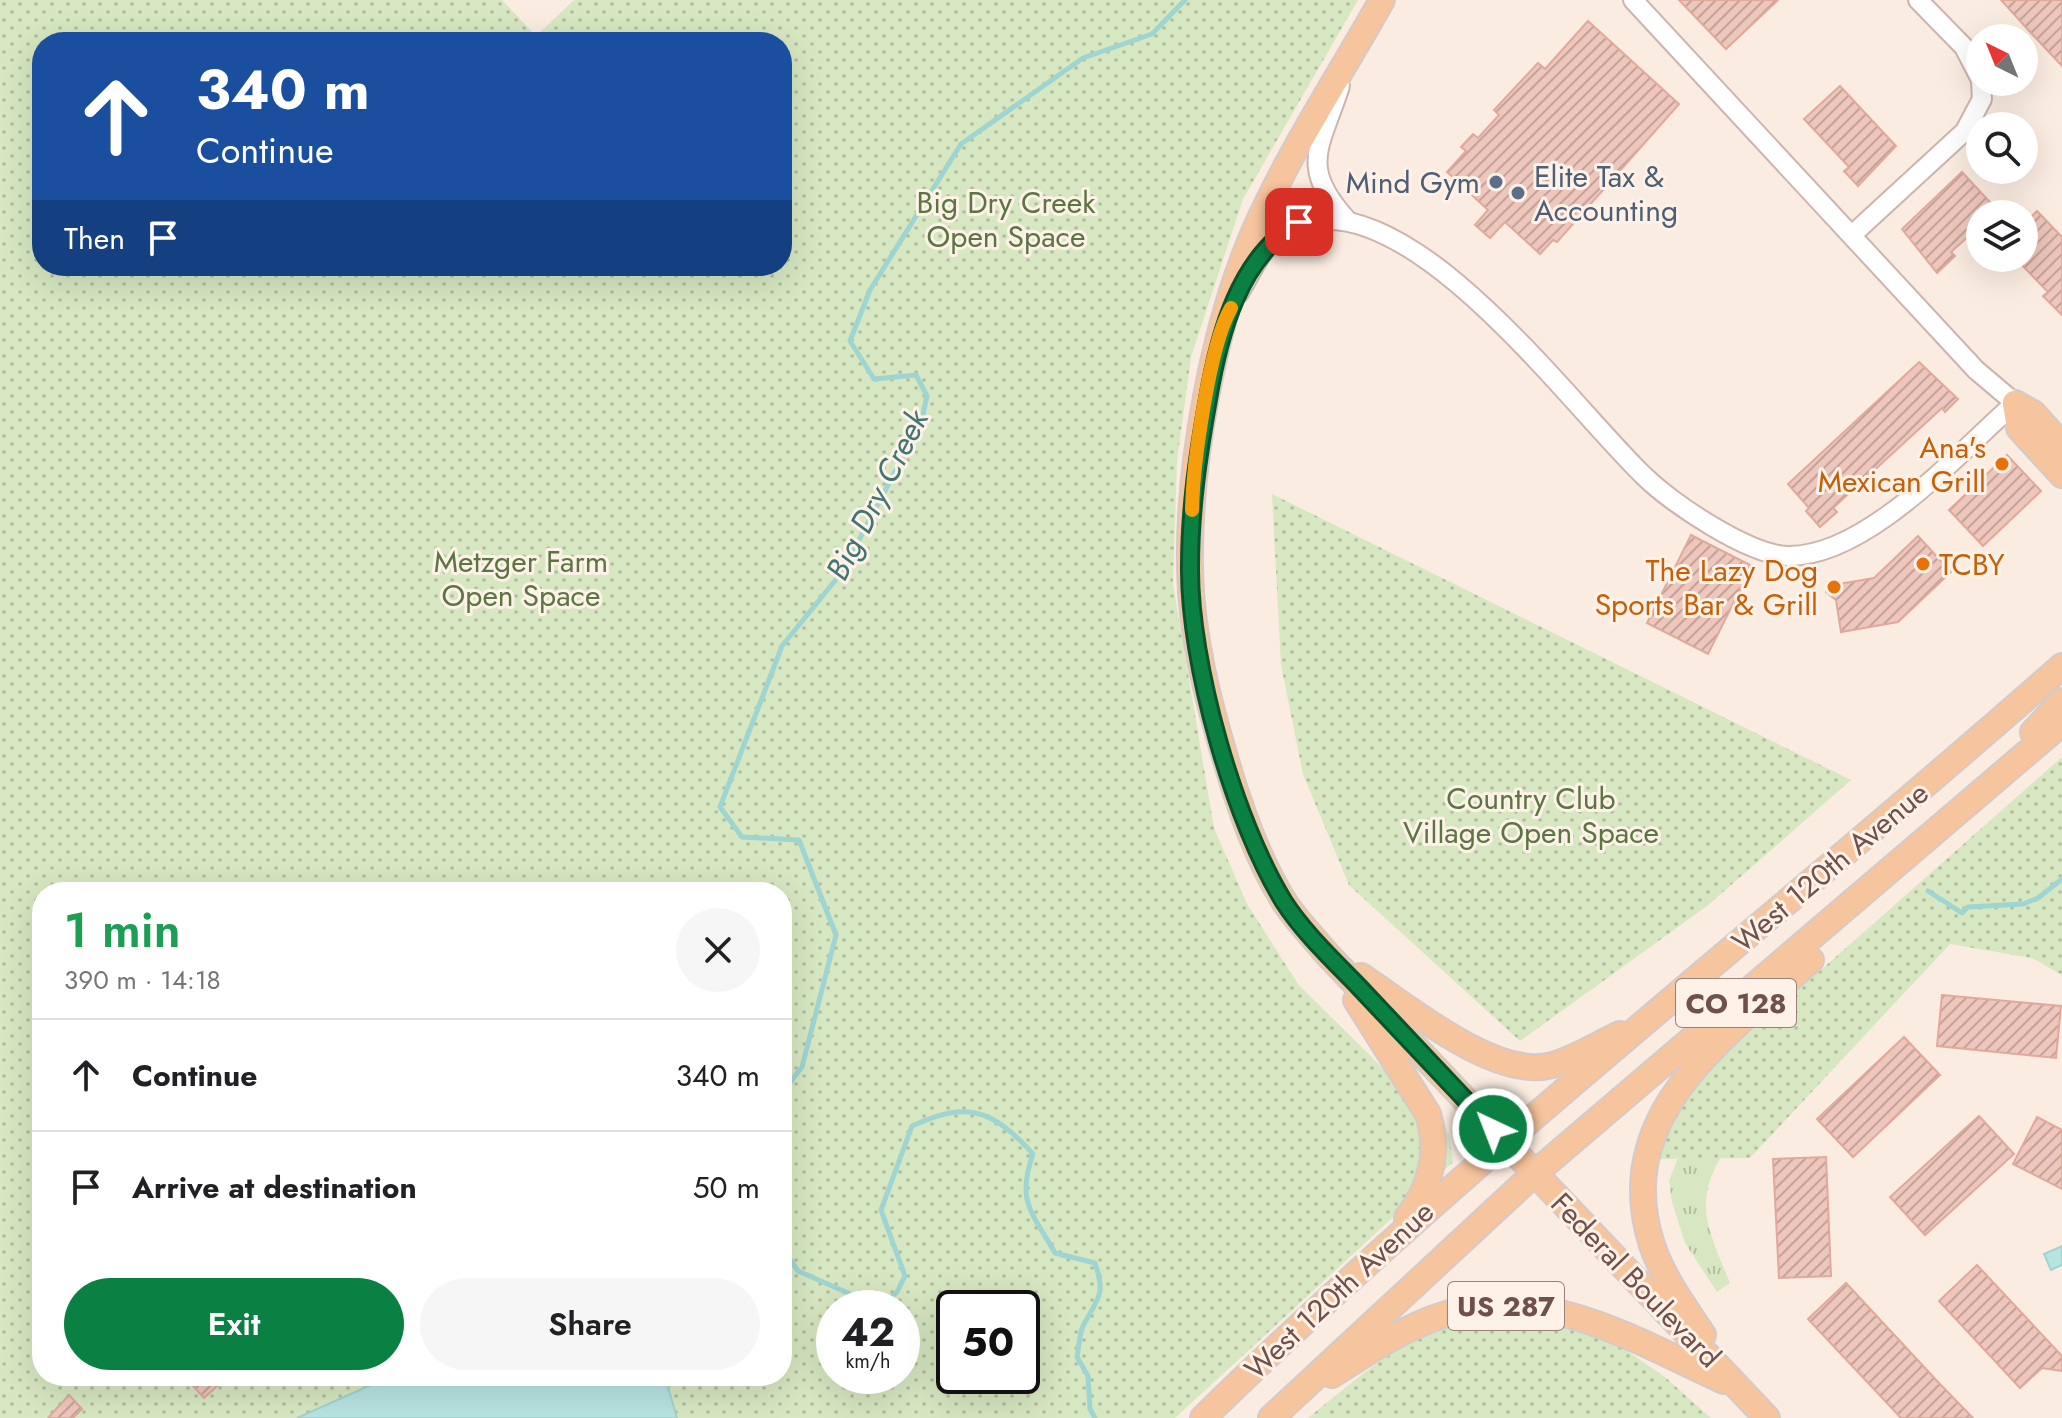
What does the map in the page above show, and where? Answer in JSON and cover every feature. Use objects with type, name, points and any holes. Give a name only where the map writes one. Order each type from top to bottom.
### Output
[{"type":"main road","points":[[1382,0],[1286,167],[1253,234],[1215,357],[1193,484],[1190,569],[1196,638],[1217,731],[1259,856],[1286,905],[1327,954],[1428,1114],[1434,1132],[1436,1150],[1432,1169],[1414,1208],[1393,1237]]},
{"type":"main road","points":[[2015,403],[2033,413],[2062,445]]},
{"type":"main road","points":[[2015,403],[2019,428],[2062,475]]},
{"type":"main road","points":[[1928,785],[1968,728],[2062,647]]},
{"type":"main road","name":"West 120th Avenue","points":[[1203,1418],[1393,1237],[1928,785],[2062,666]]},
{"type":"main road","points":[[1995,781],[2045,716],[2062,701]]},
{"type":"main road","name":"West 120th Avenue","points":[[1277,1412],[1535,1173],[2062,723]]},
{"type":"main road","points":[[1738,1387],[1666,1278],[1652,1246],[1643,1213],[1643,1184],[1656,1123],[1674,1090],[1708,1053],[1870,906],[1936,833]]},
{"type":"main road","points":[[1327,954],[1486,1057],[1509,1066],[1552,1065],[1651,1019]]},
{"type":"main road","name":"Federal Boulevard","points":[[1327,954],[1767,1418]]},
{"type":"main road","name":"US 287","points":[[1277,1412],[1397,1334],[1441,1316],[1487,1307],[1556,1309],[1584,1317],[1738,1387]]},
{"type":"street","points":[[1226,316],[1275,236],[1299,222],[1348,221],[1402,245],[1453,280],[1507,328],[1664,494],[1720,530],[1788,556],[1840,546],[1874,526],[2015,403],[1976,370],[1633,0]]},
{"type":"street","points":[[1918,0],[1966,51]]},
{"type":"street","points":[[1348,221],[1320,187],[1314,163],[1350,58]]},
{"type":"street","points":[[1853,234],[1965,131],[1982,96]]},
{"type":"green space","name":"Metzger Farm Open Space","points":[[0,0],[502,0],[532,32],[32,32],[32,276],[792,276],[792,32],[540,32],[574,0],[1358,0],[1243,199],[1191,357],[1177,461],[1173,584],[1214,828],[1247,904],[1298,984],[1449,1134],[1453,1162],[1175,1418],[0,1418]]},
{"type":"green space","name":"Country Club Village Open Space","points":[[1272,494],[1851,780],[1707,906],[1520,1041],[1349,885],[1303,774],[1281,665]]},
{"type":"green space","points":[[2062,757],[2062,975],[2032,958],[1950,944],[1750,1158],[1656,1159],[1668,1126],[1691,1085]]},
{"type":"green space","points":[[1733,1137],[1711,1177],[1707,1193],[1708,1225],[1730,1283],[1717,1292],[1685,1243],[1669,1181],[1683,1145]]},
{"type":"green space","points":[[1531,1316],[1613,1341],[1666,1378],[1711,1418],[1308,1418],[1383,1359],[1424,1335],[1476,1317]]},
{"type":"water","points":[[2062,1246],[2062,1265],[2051,1270],[2044,1254]]},
{"type":"water","points":[[369,1386],[668,1386],[677,1418],[297,1418]]},
{"type":"building","points":[[1679,0],[1778,0],[1726,49]]},
{"type":"building","points":[[2001,0],[2062,0],[2062,66],[2038,40],[2038,24],[2023,24]]},
{"type":"building","points":[[1588,21],[1679,104],[1557,242],[1553,240],[1540,254],[1505,222],[1490,238],[1475,225],[1488,210],[1447,172],[1466,151],[1461,147],[1473,134],[1478,138],[1499,115],[1494,110],[1538,63],[1545,69]]},
{"type":"building","points":[[1840,86],[1896,146],[1858,186],[1844,171],[1849,167],[1804,119]]},
{"type":"building","points":[[1962,172],[1966,176],[1966,184],[1973,184],[1988,200],[1966,200],[1966,239],[1951,252],[1955,256],[1937,273],[1902,229]]},
{"type":"building","points":[[2038,212],[2062,237],[2062,315],[2043,296],[2048,292],[2029,272],[2038,272]]},
{"type":"building","points":[[1919,362],[1958,399],[1945,412],[1942,408],[1833,508],[1837,512],[1820,527],[1806,511],[1809,508],[1788,484]]},
{"type":"building","points":[[2007,455],[2041,491],[1983,546],[1949,510]]},
{"type":"building","points":[[1691,535],[1752,566],[1708,654],[1647,623]]},
{"type":"building","points":[[1918,536],[1951,572],[1898,622],[1841,632],[1836,600],[1826,592],[1827,582],[1833,579],[1839,584],[1874,578]]},
{"type":"building","points":[[1942,995],[2061,1006],[2056,1058],[1937,1046]]},
{"type":"building","points":[[1904,1037],[1940,1075],[1853,1157],[1817,1119]]},
{"type":"building","points":[[1979,1116],[2014,1154],[1925,1235],[1890,1197]]},
{"type":"building","points":[[2037,1117],[2062,1130],[2062,1189],[2013,1164]]},
{"type":"building","points":[[1826,1157],[1831,1276],[1779,1278],[1773,1159]]},
{"type":"building","points":[[1977,1265],[2062,1356],[2062,1371],[2042,1368],[2020,1388],[1939,1301]]},
{"type":"building","points":[[1846,1283],[1973,1418],[1901,1418],[1808,1319]]},
{"type":"building","points":[[193,1386],[217,1386],[204,1398]]},
{"type":"building","points":[[69,1395],[82,1409],[73,1418],[48,1418]]},
{"type":"waterway","name":"Big Dry Creek","points":[[792,1080],[802,1067],[836,935],[799,840],[742,837],[720,807],[782,646],[842,572],[921,423],[927,396],[916,375],[874,379],[850,341],[870,290],[961,144],[1083,58],[1152,34],[1185,0]]},
{"type":"waterway","points":[[1928,891],[1962,913],[1968,907],[2023,904],[2038,898],[2062,879]]},
{"type":"waterway","name":"Big Dry Creek","points":[[792,1262],[798,1271],[880,1307],[897,1292],[905,1276],[881,1210],[912,1126],[949,1113],[964,1112],[992,1119],[1033,1154],[1026,1196],[1033,1216],[1055,1253],[1095,1263],[1100,1282],[1099,1296],[1082,1328],[1077,1357],[1088,1376],[1090,1409],[1095,1418]]},
{"type":"slow traffic","points":[[1192,510],[1193,484],[1215,357],[1231,308]]},
{"type":"place","name":"Mind Gym","points":[[1496,182]]},
{"type":"place","name":"Elite Tax & Accounting","points":[[1518,193]]},
{"type":"place","name":"Ana's Mexican Grill","points":[[2002,464]]},
{"type":"place","name":"TCBY","points":[[1923,564]]},
{"type":"place","name":"The Lazy Dog Sports Bar & Grill","points":[[1834,587]]},
{"type":"route","points":[[1299,222],[1275,236],[1257,263],[1226,316],[1215,357],[1193,484],[1190,569],[1196,638],[1217,731],[1236,795],[1259,856],[1286,905],[1327,954],[1493,1129]]},
{"type":"park label","name":"Big Dry Creek Open Space","points":[[1006,219]]}]
